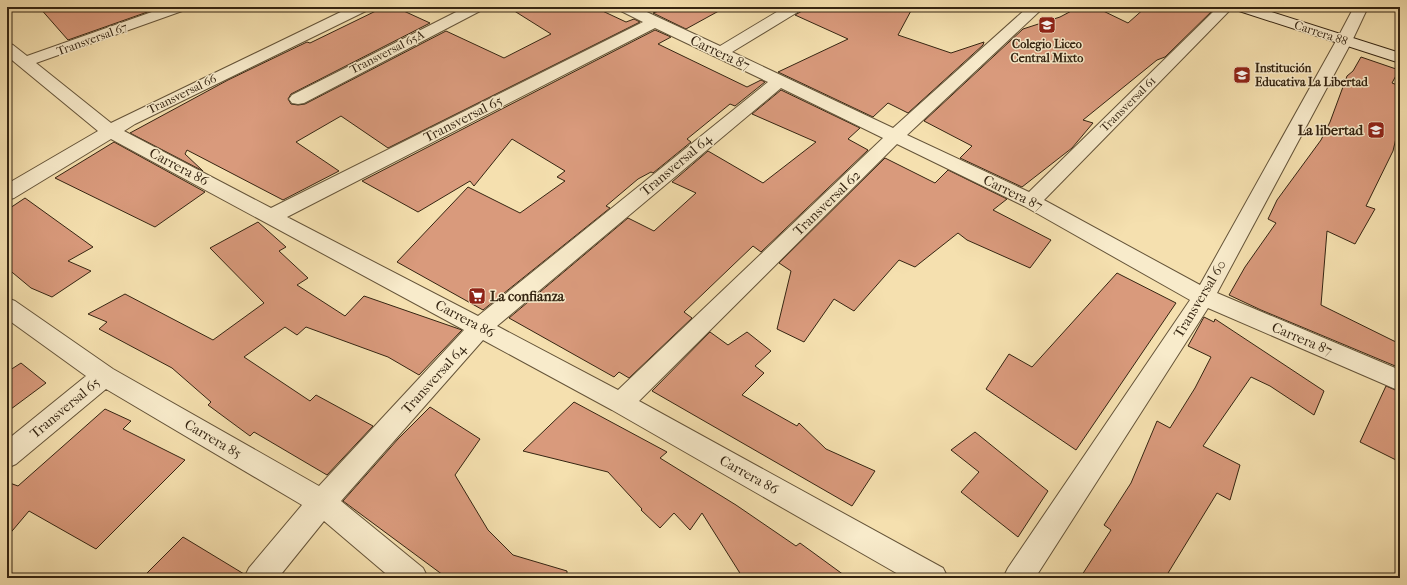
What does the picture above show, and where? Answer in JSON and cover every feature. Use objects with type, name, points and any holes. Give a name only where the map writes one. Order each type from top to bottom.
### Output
[{"type":"street","name":"Transversal 67","points":[[25,62],[180,7]]},
{"type":"street","name":"Transversal 66","points":[[7,193],[136,116],[363,7]]},
{"type":"street","name":"Transversal 65A","points":[[298,99],[477,7]]},
{"type":"street","name":"Carrera 87","points":[[624,7],[1031,201],[1204,297],[1400,381]]},
{"type":"street","points":[[720,53],[796,7]]},
{"type":"street","name":"Transversal 62","points":[[621,403],[895,136],[1037,7]]},
{"type":"street","name":"Transversal 61","points":[[1031,201],[1226,7]]},
{"type":"street","name":"Carrera 88","points":[[1241,7],[1400,58]]},
{"type":"street","name":"Transversal 60","points":[[1018,578],[1204,297],[1344,41],[1361,7]]},
{"type":"street","name":"Transversal 65","points":[[272,216],[655,22]]},
{"type":"street","name":"Carrera 86","points":[[7,48],[110,131],[481,327],[621,403],[933,578]]},
{"type":"street","name":"Transversal 64","points":[[259,578],[322,502],[481,327],[779,81]]},
{"type":"street","name":"Carrera 85","points":[[7,308],[104,376],[322,502],[413,578]]},
{"type":"street","name":"Transversal 65","points":[[7,456],[104,376]]},
{"type":"building","points":[[39,7],[155,7],[156,9],[68,40]]},
{"type":"building","points":[[384,7],[395,7],[430,23],[291,94],[288,99],[291,104],[305,104],[446,31],[504,58],[551,34],[508,7],[594,7],[626,22],[634,19],[640,22],[388,148],[341,116],[296,142],[339,171],[283,200],[187,150],[185,154],[203,171],[130,133],[228,80],[307,42],[310,43]]},
{"type":"building","points":[[671,7],[726,7],[686,29],[653,13]]},
{"type":"building","points":[[804,7],[913,7],[898,35],[951,53],[984,42],[983,45],[908,113],[888,103],[873,117],[778,72],[848,39],[795,15],[802,11]]},
{"type":"building","points":[[1079,7],[1095,7],[1128,23],[1146,7],[1216,7],[1165,57],[1157,60],[1083,120],[1093,123],[1072,148],[1022,187],[960,158],[972,146],[924,121],[1023,29],[1060,17]]},
{"type":"building","points":[[655,30],[671,37],[658,44],[747,87],[761,80],[765,82],[735,106],[730,104],[687,139],[691,142],[653,173],[651,172],[638,179],[606,206],[610,208],[483,310],[397,262],[468,187],[520,213],[565,181],[557,177],[565,171],[512,139],[474,186],[470,181],[418,212],[362,181]]},
{"type":"building","points":[[1361,57],[1399,70],[1392,83],[1400,86],[1400,121],[1393,151],[1366,206],[1375,209],[1355,244],[1327,231],[1321,305],[1400,344],[1400,368],[1261,310],[1229,295],[1245,267],[1276,223],[1268,219],[1277,200],[1321,140],[1330,122],[1347,76],[1353,71]]},
{"type":"building","points":[[781,90],[860,128],[848,139],[868,150],[761,252],[753,246],[684,312],[692,318],[629,378],[619,372],[614,377],[509,318],[628,218],[654,231],[696,193],[672,182],[708,151],[763,183],[816,142],[752,114]]},
{"type":"building","points":[[114,142],[205,192],[155,227],[55,178]]},
{"type":"building","points":[[885,158],[935,183],[948,170],[1007,199],[993,210],[1051,240],[1030,268],[967,240],[958,233],[915,267],[899,260],[854,311],[834,299],[804,342],[777,329],[791,271],[779,263]]},
{"type":"building","points":[[25,198],[93,247],[68,261],[91,271],[52,297],[31,288],[7,268],[7,210]]},
{"type":"building","points":[[258,222],[286,247],[279,251],[308,278],[297,285],[345,316],[364,296],[462,330],[419,375],[388,357],[306,327],[297,335],[285,327],[244,357],[310,401],[316,395],[373,426],[327,475],[254,432],[250,436],[208,405],[211,402],[172,368],[99,329],[107,322],[88,314],[125,294],[213,340],[264,303],[210,248]]},
{"type":"building","points":[[1117,273],[1176,303],[1076,450],[986,389],[1009,354],[1032,367]]},
{"type":"building","points":[[1204,317],[1214,322],[1215,319],[1324,391],[1314,415],[1270,386],[1251,377],[1203,446],[1240,465],[1230,500],[1217,493],[1165,578],[1080,578],[1111,530],[1104,525],[1131,483],[1157,421],[1170,428],[1195,388],[1211,357],[1188,346]]},
{"type":"building","points":[[710,332],[728,345],[747,332],[771,351],[755,366],[764,373],[742,395],[797,426],[799,423],[826,449],[875,471],[852,506],[652,391]]},
{"type":"building","points":[[21,363],[46,383],[7,412],[7,372]]},
{"type":"building","points":[[1386,386],[1400,392],[1400,462],[1360,442]]},
{"type":"building","points":[[574,402],[667,452],[660,458],[736,505],[796,546],[800,543],[848,578],[743,578],[702,513],[690,530],[674,513],[660,528],[641,510],[642,509],[608,472],[523,451]]},
{"type":"building","points":[[430,407],[480,439],[455,475],[488,530],[513,555],[567,571],[567,578],[447,578],[343,501],[398,439]]},
{"type":"building","points":[[105,409],[131,421],[123,429],[185,460],[96,549],[29,511],[7,537],[7,482],[18,486]]},
{"type":"building","points":[[975,432],[1048,491],[1018,537],[961,492],[979,472],[951,450]]},
{"type":"building","points":[[183,537],[244,574],[243,578],[142,578]]},
{"type":"place","name":"Colegio Liceo Central Mixto","points":[[1047,25]]},
{"type":"place","name":"Institución Educativa La Libertad","points":[[1242,75]]},
{"type":"place","name":"La libertad","points":[[1376,130]]},
{"type":"place","name":"La confianza","points":[[477,296]]}]
